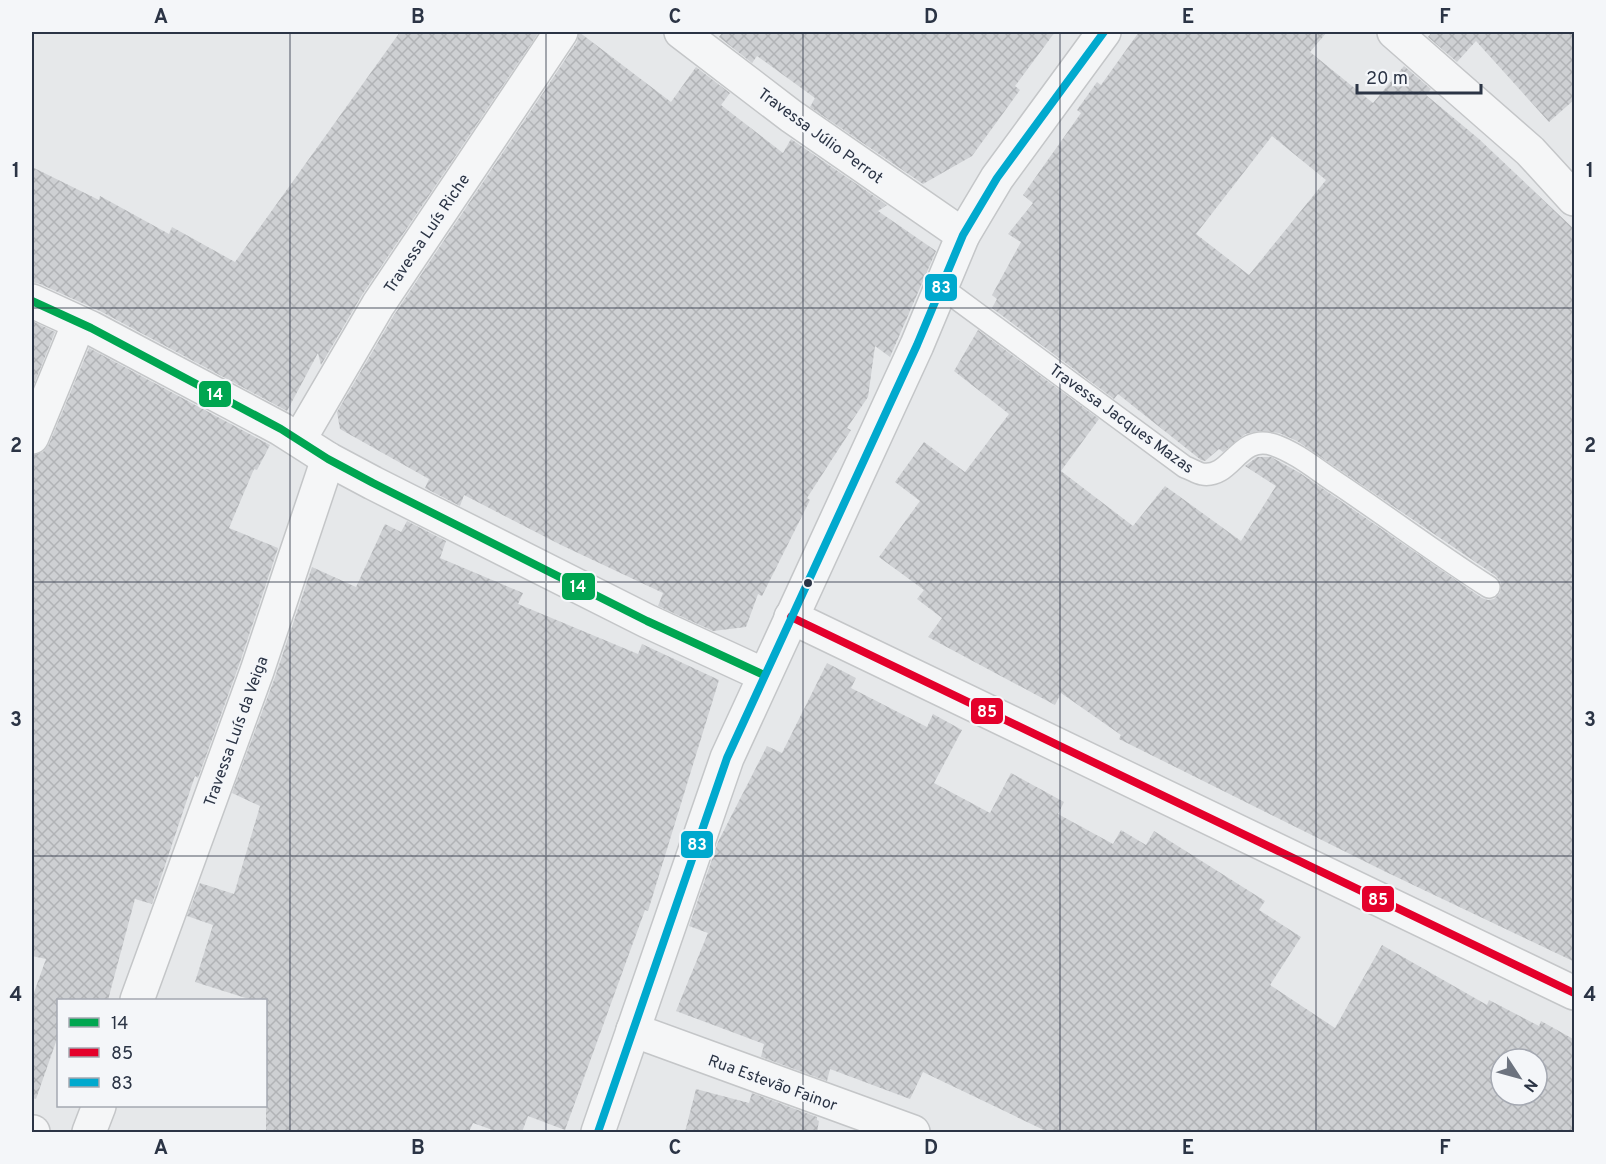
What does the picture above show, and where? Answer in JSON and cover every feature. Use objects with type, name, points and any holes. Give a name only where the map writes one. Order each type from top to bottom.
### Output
[{"type":"street","name":"Travessa Luís Riche","points":[[299,440],[378,305],[561,32]]},
{"type":"street","name":"Travessa Júlio Perrot","points":[[681,32],[792,116],[963,235]]},
{"type":"street","points":[[598,1132],[727,759],[916,345],[963,235],[997,178],[1104,32]]},
{"type":"street","points":[[1394,32],[1530,151],[1575,199]]},
{"type":"street","points":[[32,301],[79,323],[299,440],[328,459],[647,621],[764,675]]},
{"type":"street","points":[[32,437],[79,323]]},
{"type":"street","name":"Travessa Luís da Veiga","points":[[137,999],[257,671],[328,459]]},
{"type":"street","points":[[791,617],[1575,993]]},
{"type":"street","name":"Rua Estevão Fainor","points":[[633,1030],[913,1132]]},
{"type":"street","points":[[89,1132],[99,1107]]},
{"type":"lane","name":"Travessa Jacques Mazas","points":[[941,287],[1185,467],[1202,474],[1210,474],[1217,472],[1249,445],[1260,442],[1274,445],[1293,454],[1489,587]]},
{"type":"building","points":[[400,32],[539,32],[362,295],[321,365],[318,353],[287,411],[100,311],[32,282],[32,167],[99,200],[100,196],[169,234],[172,227],[235,262]]},
{"type":"building","points":[[579,32],[671,102],[696,67],[730,93],[721,105],[783,153],[791,139],[887,205],[878,211],[936,251],[890,357],[875,346],[868,397],[847,428],[851,430],[807,498],[810,500],[762,596],[758,594],[746,627],[713,631],[658,606],[663,593],[561,545],[464,495],[460,506],[425,488],[429,479],[340,429],[337,412],[394,315],[577,42]]},
{"type":"building","points":[[723,32],[1055,32],[1015,86],[1020,90],[972,156],[923,184],[810,107],[815,98],[757,56],[752,63],[719,37]]},
{"type":"building","points":[[1139,32],[1327,32],[1310,52],[1373,103],[1404,66],[1431,89],[1426,95],[1479,139],[1575,230],[1575,962],[1386,872],[1119,739],[1121,735],[1061,693],[1055,705],[928,637],[942,618],[917,599],[924,590],[879,557],[920,501],[895,482],[924,442],[965,472],[1009,414],[954,371],[978,330],[1099,419],[1061,471],[1133,526],[1165,486],[1241,541],[1276,486],[1245,466],[1257,457],[1271,457],[1300,473],[1482,598],[1494,599],[1500,593],[1501,582],[1496,576],[1297,441],[1279,433],[1259,431],[1245,434],[1223,452],[1219,449],[1205,461],[1201,460],[1118,394],[1114,399],[992,308],[997,299],[992,295],[1021,242],[1008,234],[1033,203],[1023,195],[1081,113],[1077,110],[1097,82],[1101,85]],"holes":[[[1272,136],[1326,180],[1249,275],[1196,234]]]},
{"type":"building","points":[[1432,32],[1575,32],[1575,99],[1549,122],[1476,41],[1457,62],[1428,37]]},
{"type":"building","points":[[32,321],[55,332],[32,389]]},
{"type":"building","points":[[89,348],[270,445],[257,470],[254,469],[229,528],[278,548],[239,665],[198,778],[195,776],[152,904],[135,899],[108,999],[57,999],[57,1039],[36,1099],[32,1098],[32,998],[46,959],[32,956],[32,455],[43,452],[49,444]]},
{"type":"building","points":[[407,521],[446,541],[440,558],[523,593],[518,604],[638,654],[642,644],[719,680],[648,911],[645,910],[565,1130],[528,1116],[522,1132],[498,1132],[473,1123],[469,1132],[266,1132],[267,999],[249,999],[195,982],[213,925],[187,916],[200,883],[234,894],[260,806],[232,793],[275,677],[312,567],[356,587],[385,524],[401,532]]},
{"type":"building","points":[[827,663],[856,678],[851,688],[927,727],[933,714],[962,730],[934,783],[990,813],[1011,773],[1064,802],[1058,814],[1113,844],[1121,830],[1146,845],[1154,831],[1265,901],[1259,910],[1301,937],[1270,985],[1335,1028],[1382,945],[1487,1005],[1489,1000],[1539,1026],[1541,1021],[1575,1040],[1575,1132],[1048,1132],[923,1072],[910,1099],[830,1069],[827,1081],[761,1057],[764,1044],[676,1011],[708,933],[689,926],[718,842],[767,746],[782,753]]},
{"type":"building","points":[[696,1089],[749,1103],[752,1093],[817,1117],[819,1121],[817,1132],[685,1132]]},
{"type":"transit line","name":"83","points":[[598,1132],[727,758],[917,345],[963,235],[997,178],[1104,32]]},
{"type":"transit line","name":"14","points":[[32,301],[91,328],[281,429],[328,459],[373,483],[647,621],[764,675]]},
{"type":"transit line","name":"85","points":[[791,617],[1574,993]]}]
